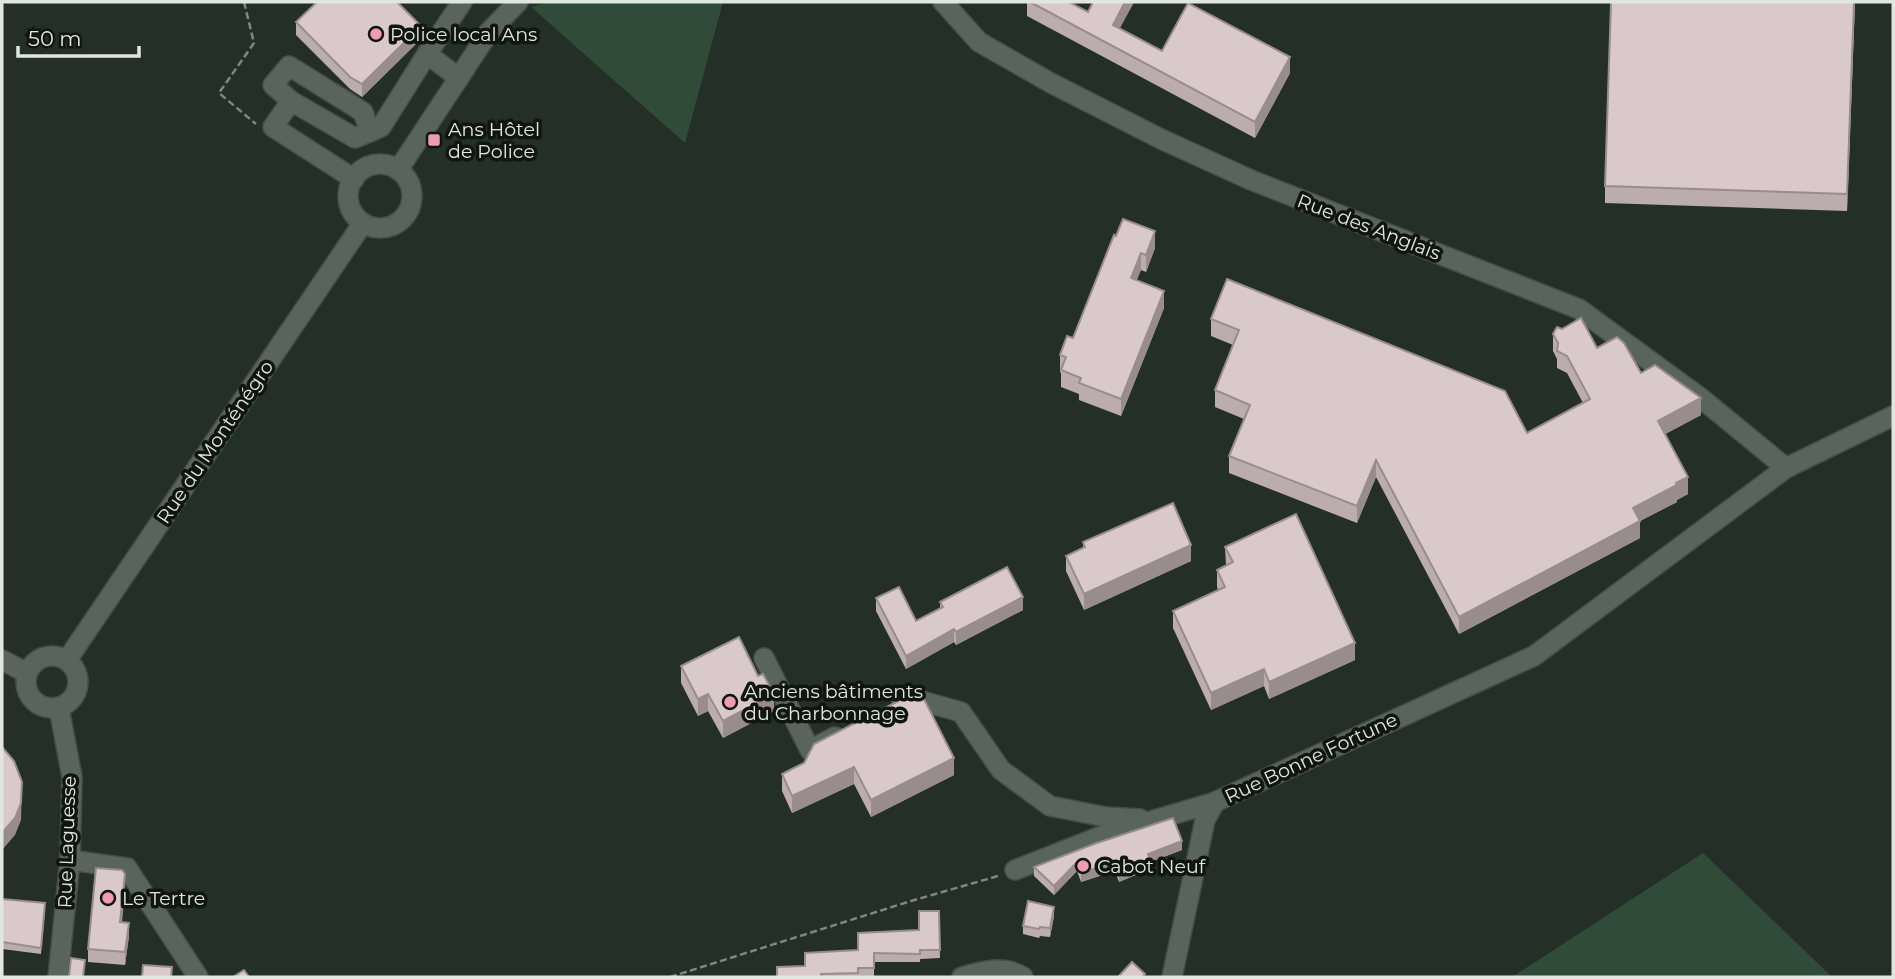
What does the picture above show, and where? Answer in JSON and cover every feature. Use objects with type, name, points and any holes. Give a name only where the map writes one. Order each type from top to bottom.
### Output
[{"type":"street","points":[[370,132],[363,112],[289,66],[273,85],[291,102],[355,138],[370,132],[381,127],[462,2]]},
{"type":"street","points":[[398,170],[489,32],[518,2]]},
{"type":"street","name":"Rue des Anglais","points":[[943,2],[979,42],[1051,83],[1161,139],[1251,180],[1579,309],[1702,399],[1786,468]]},
{"type":"street","points":[[427,54],[459,78]]},
{"type":"street","points":[[291,102],[276,129],[354,179]]},
{"type":"street","points":[[377,165],[398,170],[408,180],[412,191],[408,212],[402,221],[385,228],[374,228],[363,223],[353,212],[349,202],[354,179],[366,168],[377,165]]},
{"type":"street","name":"Rue du Monténégro","points":[[67,660],[363,223]]},
{"type":"street","name":"Rue Bonne Fortune","points":[[1014,870],[1104,835],[1215,802],[1534,656],[1786,468],[1893,416]]},
{"type":"street","points":[[59,656],[67,660],[78,674],[79,683],[73,699],[59,708],[50,709],[35,703],[26,688],[27,673],[33,664],[41,658],[59,656]]},
{"type":"street","points":[[764,658],[810,750],[855,727]]},
{"type":"street","points":[[2,660],[27,673]]},
{"type":"street","points":[[888,709],[911,698],[961,712],[1001,770],[1050,806],[1105,817],[1152,820]]},
{"type":"street","name":"Rue Laguesse","points":[[58,977],[70,860],[72,777],[59,708]]},
{"type":"street","points":[[1172,977],[1205,820],[1215,802]]},
{"type":"street","points":[[70,860],[127,868],[198,977]]},
{"type":"street","points":[[962,977],[983,971],[1013,971],[1023,977]]},
{"type":"path","points":[[244,2],[254,43],[219,93],[255,124],[276,129]]},
{"type":"path","points":[[670,977],[1014,870]]},
{"type":"green space","points":[[549,2],[723,2],[685,143],[531,7]]},
{"type":"green space","points":[[1703,853],[1832,977],[1512,977]]},
{"type":"building","points":[[317,2],[397,2],[421,26],[362,84],[350,77],[296,22]]},
{"type":"building","points":[[1030,2],[1069,2],[1088,12],[1093,2],[1125,2],[1113,25],[1162,51],[1188,3],[1290,57],[1255,122]]},
{"type":"building","points":[[1611,2],[1854,2],[1847,194],[1605,186]]},
{"type":"building","points":[[1123,219],[1155,231],[1146,255],[1141,253],[1131,278],[1164,291],[1121,399],[1079,383],[1081,378],[1061,370],[1066,357],[1060,355],[1067,336],[1073,338]]},
{"type":"building","points":[[1227,279],[1505,391],[1527,433],[1590,399],[1567,356],[1557,351],[1558,343],[1553,334],[1557,327],[1562,329],[1581,318],[1597,348],[1617,337],[1624,343],[1641,373],[1655,365],[1701,398],[1658,421],[1688,477],[1633,508],[1640,521],[1459,617],[1376,460],[1357,506],[1229,456],[1250,405],[1215,390],[1239,330],[1211,319]]},
{"type":"building","points":[[1173,503],[1191,545],[1084,594],[1066,556],[1085,547],[1083,542]]},
{"type":"building","points":[[1296,514],[1355,643],[1269,682],[1264,669],[1211,693],[1173,611],[1225,587],[1217,570],[1233,562],[1225,547]]},
{"type":"building","points":[[1007,567],[1023,597],[956,632],[954,629],[906,656],[876,598],[899,587],[916,621],[943,607],[940,602]]},
{"type":"building","name":"Anciens bâtiments du Charbonnage","points":[[739,637],[758,676],[763,674],[774,694],[723,721],[708,694],[698,699],[681,666]]},
{"type":"building","points":[[912,694],[923,697],[954,758],[871,800],[854,767],[792,796],[782,774],[804,763],[814,744]]},
{"type":"building","points":[[2,747],[14,761],[22,782],[21,803],[15,818],[2,833]]},
{"type":"building","points":[[1173,818],[1182,841],[1148,854],[1150,860],[1119,873],[1115,862],[1081,873],[1077,862],[1054,886],[1034,867],[1094,844]]},
{"type":"building","points":[[96,868],[122,870],[125,874],[120,922],[129,923],[125,952],[88,949]]},
{"type":"building","points":[[2,899],[45,903],[41,948],[2,942]]},
{"type":"building","points":[[1028,901],[1054,907],[1050,928],[1023,926]]},
{"type":"building","points":[[919,911],[939,911],[940,950],[920,950],[920,954],[874,953],[874,968],[858,968],[858,973],[821,974],[821,977],[777,977],[777,967],[805,966],[805,953],[858,950],[858,933],[919,930]]},
{"type":"building","points":[[71,958],[85,960],[83,977],[69,977]]},
{"type":"building","points":[[1132,962],[1145,974],[1142,977],[1118,977]]},
{"type":"building","points":[[143,965],[172,967],[171,977],[142,977]]},
{"type":"building","points":[[244,970],[249,977],[233,977]]},
{"type":"place","name":"Police local Ans","points":[[376,34]]},
{"type":"place","name":"Ans Hôtel de Police","points":[[434,140]]},
{"type":"place","name":"Anciens bâtiments du Charbonnage","points":[[730,702]]},
{"type":"place","name":"Cabot Neuf","points":[[1083,866]]},
{"type":"place","name":"Le Tertre","points":[[108,898]]}]
